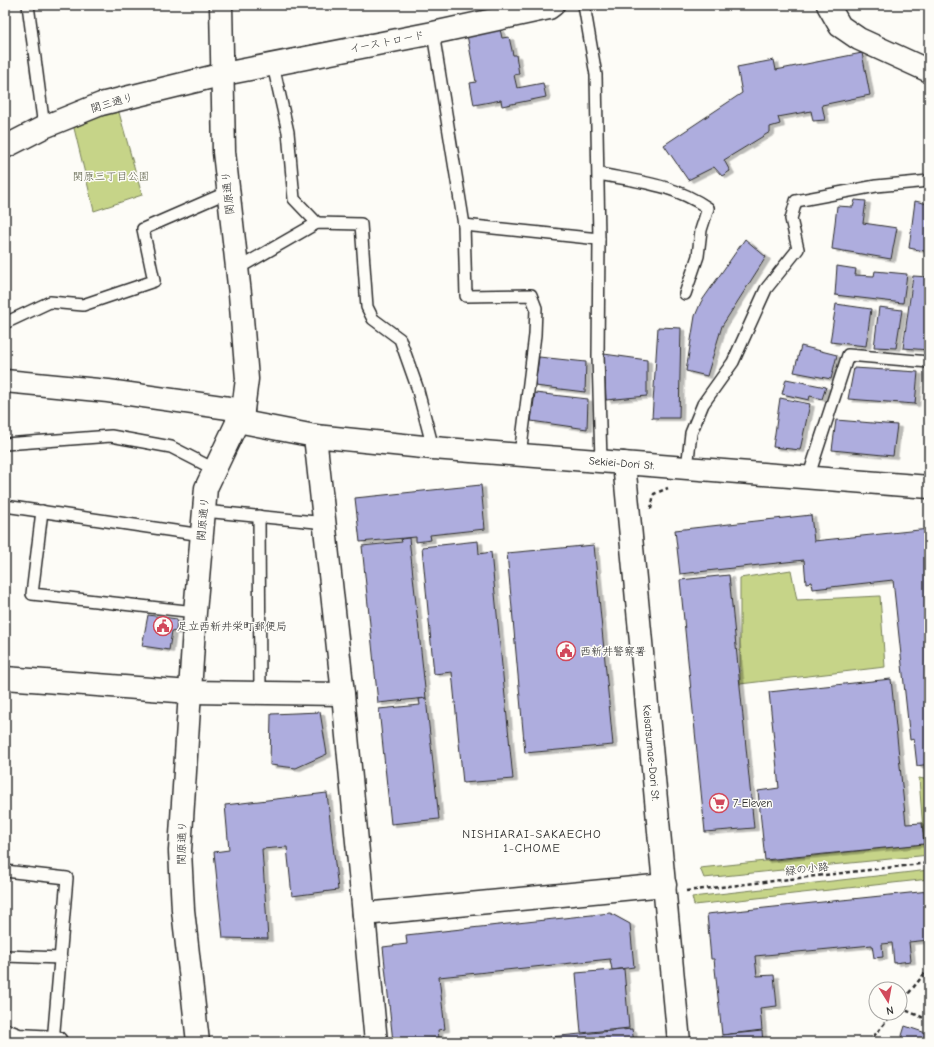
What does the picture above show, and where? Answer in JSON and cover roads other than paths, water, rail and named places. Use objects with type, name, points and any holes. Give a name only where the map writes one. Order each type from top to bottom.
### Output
[{"type":"street","name":"関原通り","points":[[198,1042],[183,910],[180,851],[195,612],[206,488],[240,416],[247,378],[224,152],[224,74],[221,5]]},
{"type":"street","points":[[828,5],[840,26],[859,39],[929,71]]},
{"type":"street","name":"イーストロード","points":[[224,74],[433,33],[551,6]]},
{"type":"street","name":"関三通り","points":[[5,147],[44,127],[101,104],[224,74]]},
{"type":"street","name":"Sekiei-Dori St.","points":[[5,381],[108,391],[240,416],[315,436],[433,448],[929,487]]},
{"type":"street","points":[[315,436],[326,523],[376,1042]]},
{"type":"street","name":"Keisatsumae-Dori St.","points":[[624,463],[679,1042]]},
{"type":"street","points":[[5,678],[190,692],[343,694]]},
{"type":"street","points":[[364,914],[665,885]]},
{"type":"street","points":[[5,1035],[18,1040],[55,1042]]},
{"type":"lane","points":[[28,5],[44,127]]},
{"type":"lane","points":[[584,5],[596,75],[596,133],[599,174],[598,356],[601,461]]},
{"type":"lane","points":[[433,33],[464,226],[466,296],[532,295],[536,308],[535,335],[520,455]]},
{"type":"lane","points":[[273,65],[288,132],[294,199],[317,223]]},
{"type":"lane","points":[[599,174],[668,187],[694,199],[708,208],[701,230],[698,256],[685,294]]},
{"type":"lane","points":[[687,468],[691,433],[703,404],[733,362],[766,289],[798,249],[791,219],[796,201],[876,186],[929,182]]},
{"type":"lane","points":[[5,323],[50,302],[83,305],[154,281],[143,229],[228,192]]},
{"type":"lane","points":[[237,269],[317,223],[361,224],[367,307],[373,319],[400,339],[417,387],[433,448]]},
{"type":"lane","points":[[464,226],[599,239]]},
{"type":"lane","points":[[808,478],[848,355],[929,362]]},
{"type":"lane","points":[[5,444],[111,436],[171,447],[214,469]]},
{"type":"lane","points":[[5,506],[202,535]]},
{"type":"lane","points":[[42,511],[32,594],[195,612]]},
{"type":"lane","points":[[204,511],[326,523]]},
{"type":"lane","points":[[259,516],[260,693]]},
{"type":"lane","points":[[5,871],[67,878],[55,1042]]},
{"type":"lane","points":[[5,956],[61,958]]},
{"type":"place","name":"足立西新井栄町郵便局","points":[[163,626]]},
{"type":"place","name":"西新井警察署","points":[[566,651]]},
{"type":"place","name":"7-Eleven","points":[[719,803]]},
{"type":"district","name":"NISHIARAI-SAKAECHO 1-CHOME","points":[[532,841]]},
{"type":"park label","name":"関原三丁目公園","points":[[111,176]]}]
